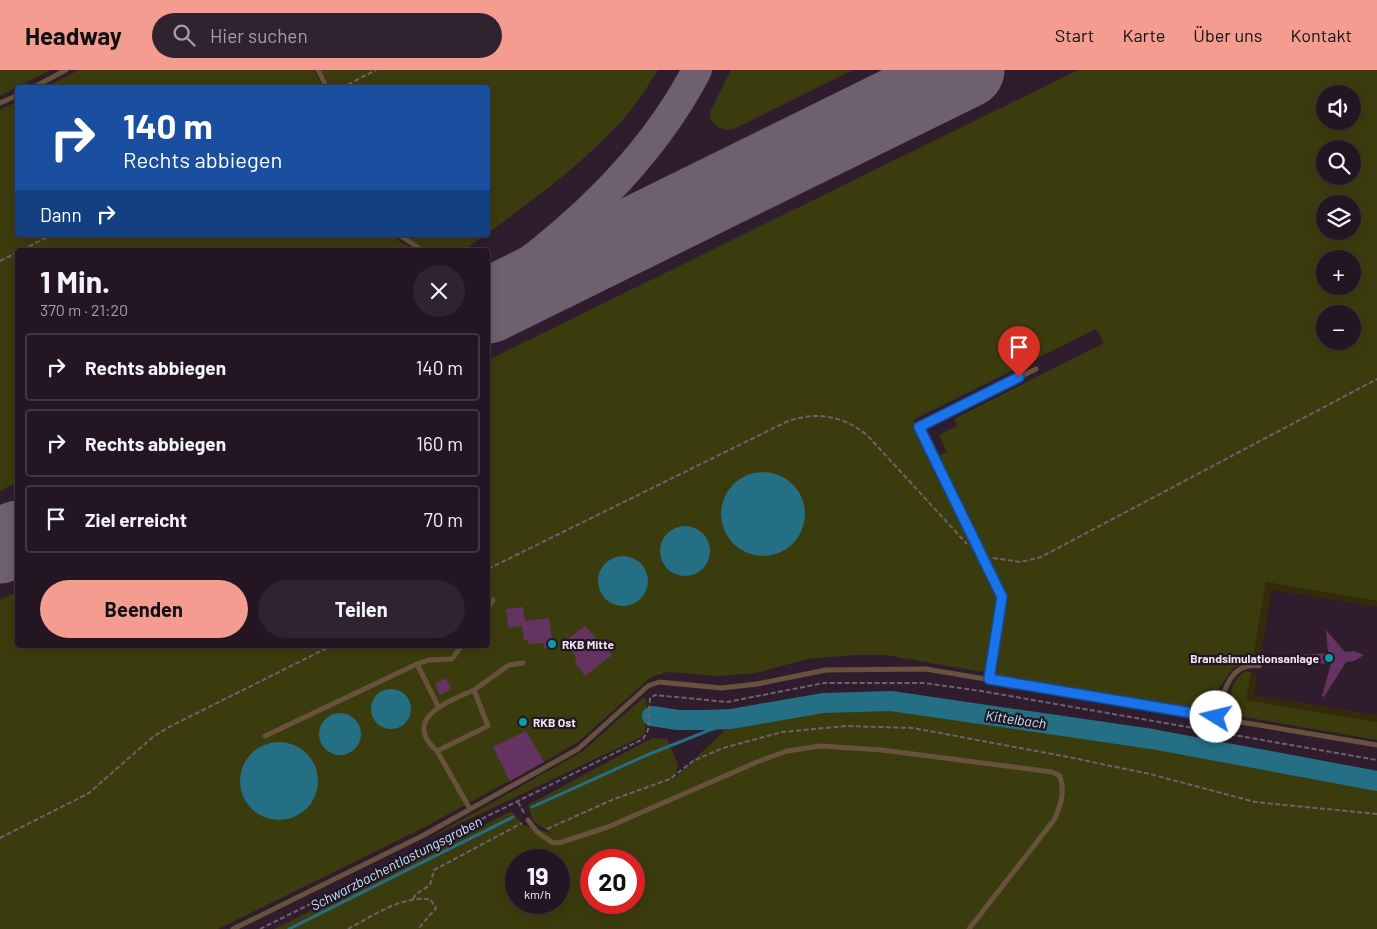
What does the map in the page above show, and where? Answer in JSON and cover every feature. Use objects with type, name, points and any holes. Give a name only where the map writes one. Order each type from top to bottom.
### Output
[{"type":"lane","points":[[38,85],[66,70]]},
{"type":"lane","points":[[318,70],[326,85]]},
{"type":"lane","points":[[0,103],[15,96]]},
{"type":"lane","points":[[401,237],[419,248]]},
{"type":"lane","points":[[989,679],[1002,597],[919,427],[1036,369]]},
{"type":"lane","points":[[490,605],[493,600]]},
{"type":"lane","points":[[265,736],[417,664],[429,660],[444,661],[452,659],[460,648]]},
{"type":"lane","points":[[470,809],[437,751],[429,744],[424,729],[428,717],[438,706],[474,690],[509,665],[523,663]]},
{"type":"lane","points":[[417,664],[438,706]]},
{"type":"lane","points":[[1216,717],[1234,674],[1246,666],[1259,666]]},
{"type":"lane","points":[[234,929],[424,835],[578,749],[648,686],[659,682],[722,688],[758,684],[826,670],[926,669],[1377,745]]},
{"type":"lane","points":[[437,751],[488,726],[474,690]]},
{"type":"lane","points":[[528,820],[537,832],[553,843],[562,842],[608,827],[757,762],[787,752],[820,746],[891,751],[1052,772],[1060,776],[1062,784],[1061,806],[1054,820],[969,929]]},
{"type":"path","points":[[347,85],[376,70]]},
{"type":"path","points":[[26,248],[47,237]]},
{"type":"path","points":[[0,261],[15,254]]},
{"type":"path","points":[[982,554],[1011,562],[1041,557],[1377,379]]},
{"type":"path","points":[[490,568],[786,422],[817,415],[849,423],[867,435],[969,546]]},
{"type":"path","points":[[0,838],[89,793],[154,736],[171,726],[327,648]]},
{"type":"path","points":[[260,929],[643,739],[648,730],[650,698],[655,695],[727,702],[824,683],[924,683],[1377,760]]},
{"type":"path","points":[[542,828],[547,829],[558,825],[614,799],[670,779],[693,761]]},
{"type":"path","points":[[413,899],[416,894],[430,885],[434,870],[528,820],[518,802]]},
{"type":"path","points":[[348,929],[396,904],[413,899],[430,899],[436,908],[418,929]]},
{"type":"shaded area","points":[[0,70],[51,70],[22,85],[15,85],[15,88],[0,96]]},
{"type":"shaded area","points":[[79,70],[314,70],[322,85],[49,85]]},
{"type":"shaded area","points":[[321,70],[658,70],[634,106],[599,145],[544,191],[490,232],[490,85],[329,85]]},
{"type":"shaded area","points":[[731,70],[853,70],[734,129],[727,130],[718,127],[710,119],[711,110]]},
{"type":"shaded area","points":[[1078,70],[1377,70],[1377,601],[1266,582],[1253,659],[1233,668],[1214,696],[1192,710],[996,676],[993,670],[1005,598],[937,456],[947,452],[939,435],[957,426],[954,419],[1104,343],[1096,329],[913,420],[997,593],[998,608],[989,666],[982,672],[886,655],[853,655],[807,659],[756,673],[717,676],[668,672],[651,677],[578,742],[544,762],[423,828],[218,929],[0,929],[0,600],[15,593],[15,648],[490,648],[490,359]]},
{"type":"shaded area","points":[[15,102],[15,237],[396,237],[399,241],[413,248],[15,248],[15,483],[0,491],[0,110]]},
{"type":"shaded area","points":[[406,237],[482,237],[467,248],[424,248]]},
{"type":"shaded area","points":[[1246,671],[1251,672],[1247,700],[1377,722],[1377,740],[1244,717],[1234,707],[1231,694],[1235,681]]},
{"type":"shaded area","points":[[644,697],[647,702],[645,732],[641,737],[426,840],[583,751]]},
{"type":"shaded area","points":[[885,705],[1377,785],[1377,929],[274,929],[512,811],[523,825],[553,834],[533,821],[528,805],[652,738],[667,739],[678,765],[674,779],[731,724],[785,715]]},
{"type":"sand","points":[[1266,582],[1377,601],[1377,607],[1272,590],[1261,655],[1253,659]]},
{"type":"sand","points":[[1251,672],[1257,677],[1254,695],[1377,715],[1377,722],[1246,700]]},
{"type":"water","points":[[763,472],[779,475],[793,484],[802,498],[805,514],[802,530],[793,544],[779,553],[763,556],[747,553],[733,544],[724,530],[721,514],[724,498],[733,484],[747,475]]},
{"type":"water","points":[[690,526],[703,533],[709,541],[709,561],[703,569],[695,575],[680,576],[667,569],[661,561],[660,546],[667,533],[675,527]]},
{"type":"water","points":[[628,556],[641,563],[647,571],[647,591],[641,599],[633,605],[618,606],[605,599],[599,591],[598,576],[605,563],[613,557]]},
{"type":"water","points":[[395,689],[402,692],[408,698],[411,709],[410,717],[402,726],[395,729],[387,729],[380,726],[372,717],[371,705],[374,698],[383,690]]},
{"type":"water","points":[[340,713],[355,719],[361,734],[355,749],[340,755],[325,749],[319,734],[325,719]]},
{"type":"water","points":[[271,742],[287,742],[301,748],[312,759],[318,773],[318,789],[312,803],[301,814],[287,820],[271,820],[257,814],[246,803],[240,789],[240,773],[246,759],[257,748]]},
{"type":"building","points":[[523,607],[525,621],[549,618],[553,647],[544,648],[544,643],[529,644],[528,640],[524,641],[522,626],[508,628],[506,609]]},
{"type":"building","points":[[585,626],[612,655],[585,676],[574,661],[577,658],[564,642]]},
{"type":"building","name":"Brandsimulationsanlage","points":[[1326,630],[1345,652],[1354,651],[1364,655],[1354,661],[1346,662],[1324,697],[1322,696],[1331,663],[1299,665],[1298,655],[1328,653]]},
{"type":"building","points":[[446,678],[451,689],[440,695],[435,684]]},
{"type":"building","points":[[526,731],[544,762],[510,781],[493,747]]},
{"type":"waterway","name":"Kittelbach","points":[[652,716],[678,720],[731,719],[823,703],[891,701],[1152,739],[1377,781]]},
{"type":"waterway","name":"Schwarzbachentlastungsgraben","points":[[532,807],[647,755],[720,726],[731,719]]},
{"type":"waterway","name":"Schwarzbachentlastungsgraben","points":[[289,929],[513,817]]},
{"type":"taxiway","points":[[490,290],[549,245],[606,193],[656,135],[678,104],[697,70]]},
{"type":"runway","points":[[490,305],[967,70]]},
{"type":"runway","points":[[0,546],[15,539]]},
{"type":"place","name":"RKB Mitte","points":[[552,644]]},
{"type":"place","name":"Brandsimulationsanlage","points":[[1329,658]]},
{"type":"place","name":"RKB Ost","points":[[523,722]]},
{"type":"route","points":[[1019,377],[919,427],[1002,597],[989,679],[1216,717]]}]
